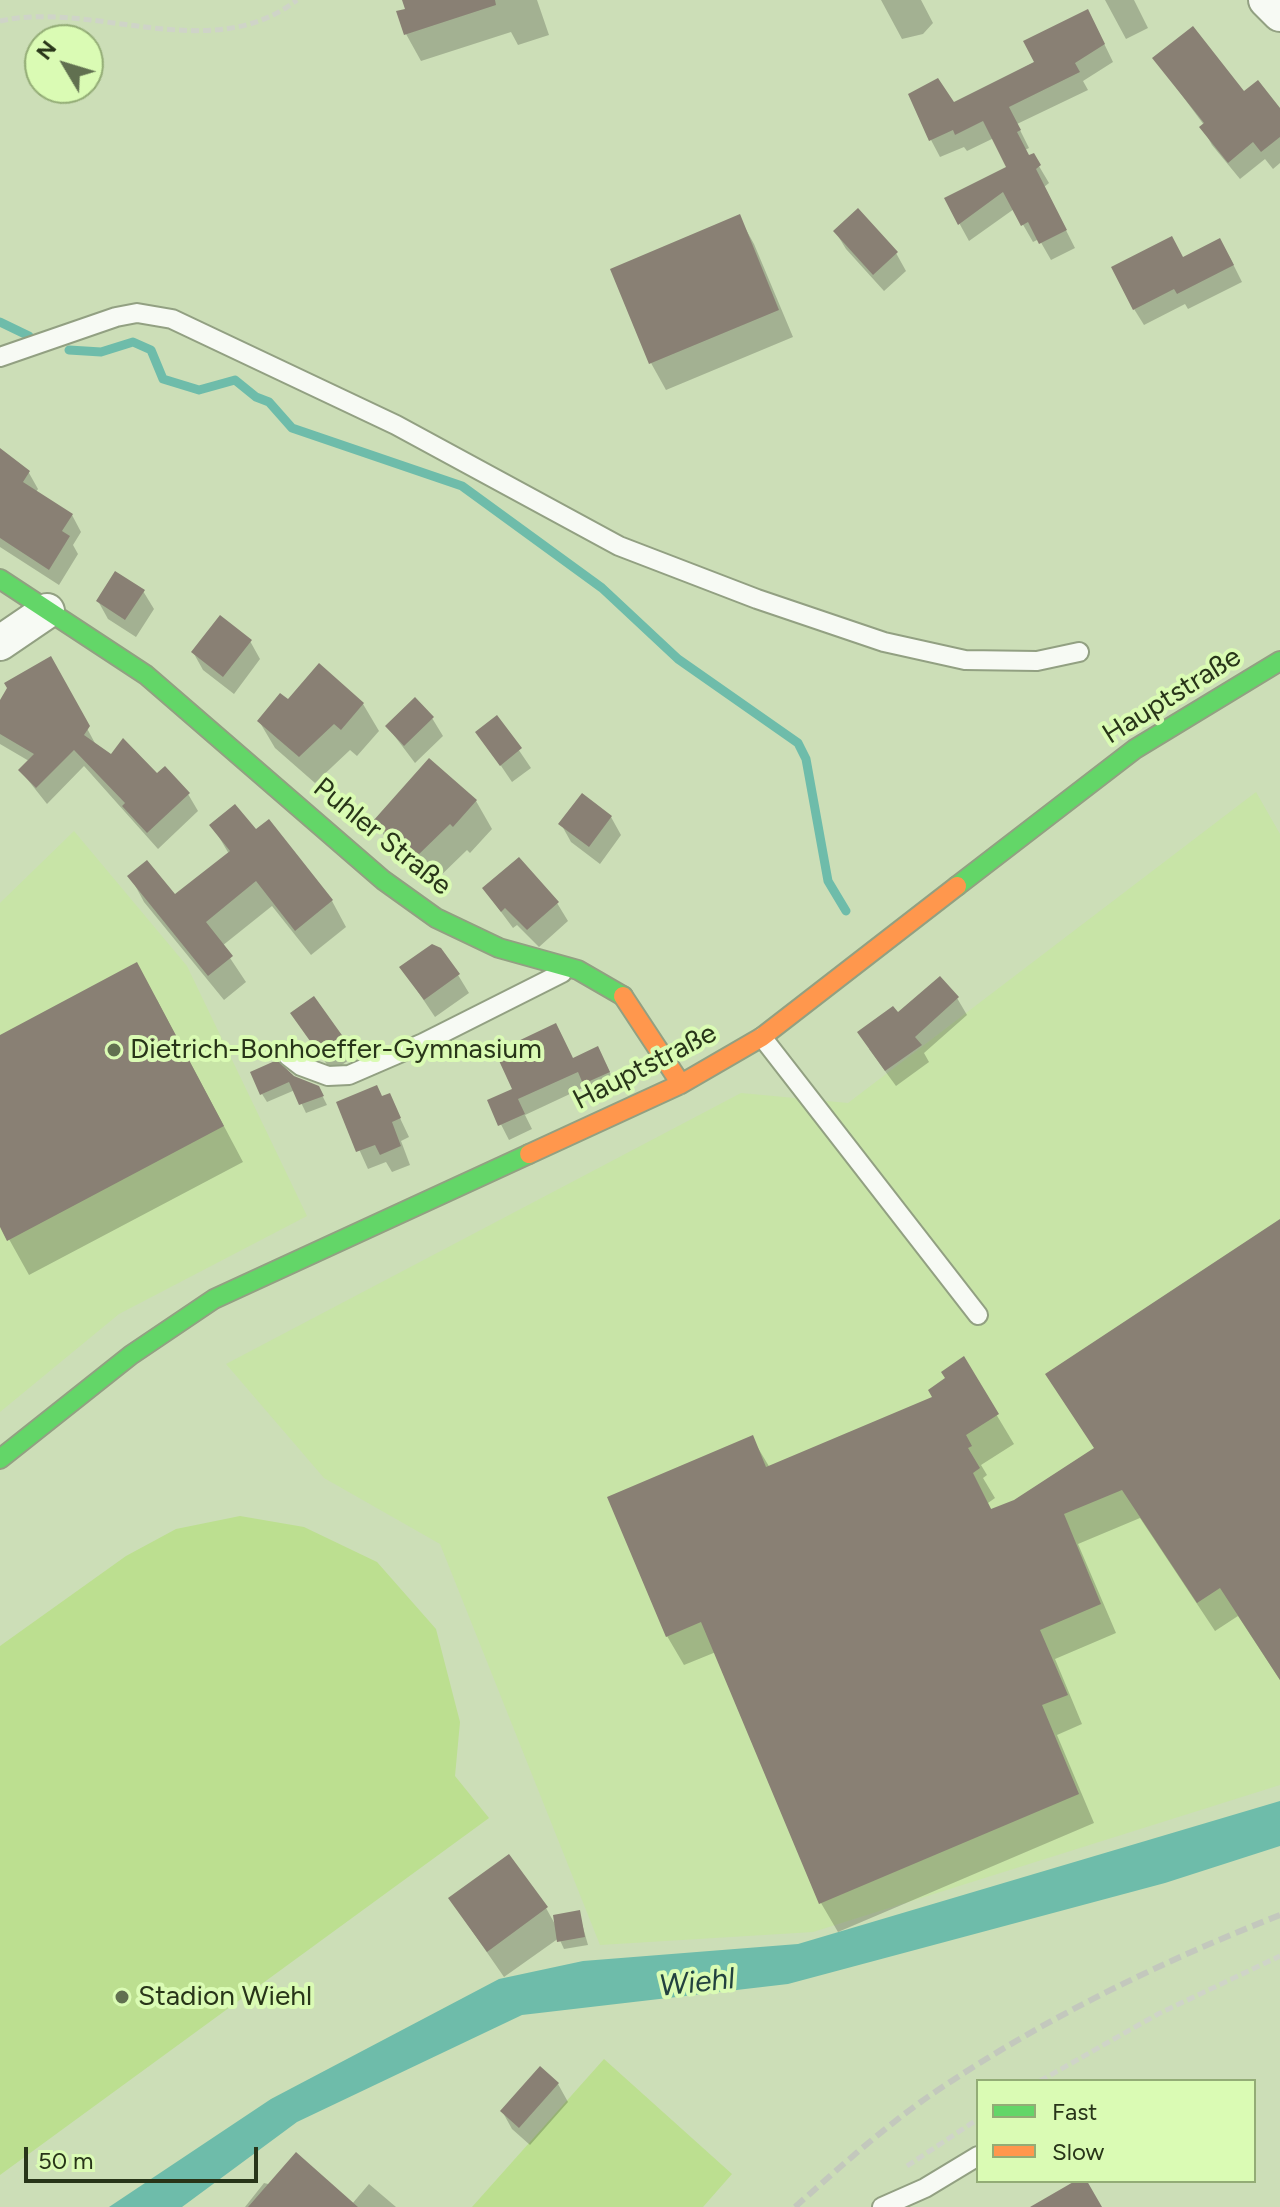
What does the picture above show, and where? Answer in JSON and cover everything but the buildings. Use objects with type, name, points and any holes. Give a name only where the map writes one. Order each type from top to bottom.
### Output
[{"type":"street","points":[[1266,0],[1280,14]]},
{"type":"street","name":"Puhler Straße","points":[[0,579],[146,675],[383,880],[436,918],[499,948],[572,968],[623,996],[681,1084]]},
{"type":"street","points":[[0,643],[47,611]]},
{"type":"street","name":"Hauptstraße","points":[[0,1459],[85,1387],[168,1327],[214,1299],[681,1084],[762,1037],[1135,749],[1280,661]]},
{"type":"lane","points":[[0,357],[116,317],[137,313],[172,319],[396,425],[619,546],[757,599],[884,642],[965,660],[1037,661],[1079,652]]},
{"type":"lane","points":[[288,1056],[301,1066],[328,1076],[349,1075],[423,1043],[572,968]]},
{"type":"lane","points":[[762,1037],[978,1315]]},
{"type":"lane","points":[[882,2207],[925,2188],[976,2157]]},
{"type":"path","points":[[153,19],[212,28],[263,17],[297,0]]},
{"type":"path","points":[[0,21],[14,16],[55,11],[110,14]]},
{"type":"path","points":[[1044,2079],[1158,2014],[1280,1956]]},
{"type":"shaded area","points":[[1256,792],[1280,834],[1280,1785],[813,1932],[600,1945],[440,1544],[324,1478],[226,1364],[741,1093],[848,1103]]},
{"type":"shaded area","name":"Dietrich-Bonhoeffer-Gymnasium","points":[[74,831],[187,966],[307,1216],[119,1314],[0,1412],[0,903]]},
{"type":"shaded area","name":"Stadion Wiehl","points":[[240,1516],[304,1527],[377,1562],[436,1629],[460,1722],[455,1776],[489,1818],[0,2175],[0,1646],[126,1556],[176,1529]]},
{"type":"shaded area","points":[[604,2059],[732,2174],[703,2207],[472,2207]]},
{"type":"water","name":"Wiehl","points":[[1280,1801],[1280,1846],[1165,1883],[788,1984],[522,2015],[297,2122],[182,2207],[109,2207],[271,2099],[499,1979],[583,1961],[798,1944]]},
{"type":"waterway","points":[[0,322],[29,336]]},
{"type":"waterway","points":[[69,350],[101,352],[133,342],[151,350],[163,379],[199,390],[235,380],[256,397],[269,402],[292,428],[462,486],[602,588],[678,659],[798,743],[806,759],[828,881],[846,911]]},
{"type":"railway","points":[[795,2207],[914,2107],[973,2067],[1145,1973],[1280,1915]]},
{"type":"traffic: fast","points":[[0,579],[146,675],[383,880],[436,918],[499,948],[578,970],[623,996]]},
{"type":"traffic: fast","points":[[957,886],[1135,749],[1280,661]]},
{"type":"traffic: fast","points":[[0,1459],[131,1355],[214,1299],[529,1154]]},
{"type":"traffic: slow","points":[[529,1154],[681,1084],[762,1037],[957,886]]},
{"type":"traffic: slow","points":[[623,996],[681,1084]]},
{"type":"place","name":"Dietrich-Bonhoeffer-Gymnasium","points":[[114,1050]]},
{"type":"place","name":"Stadion Wiehl","points":[[122,1997]]}]
